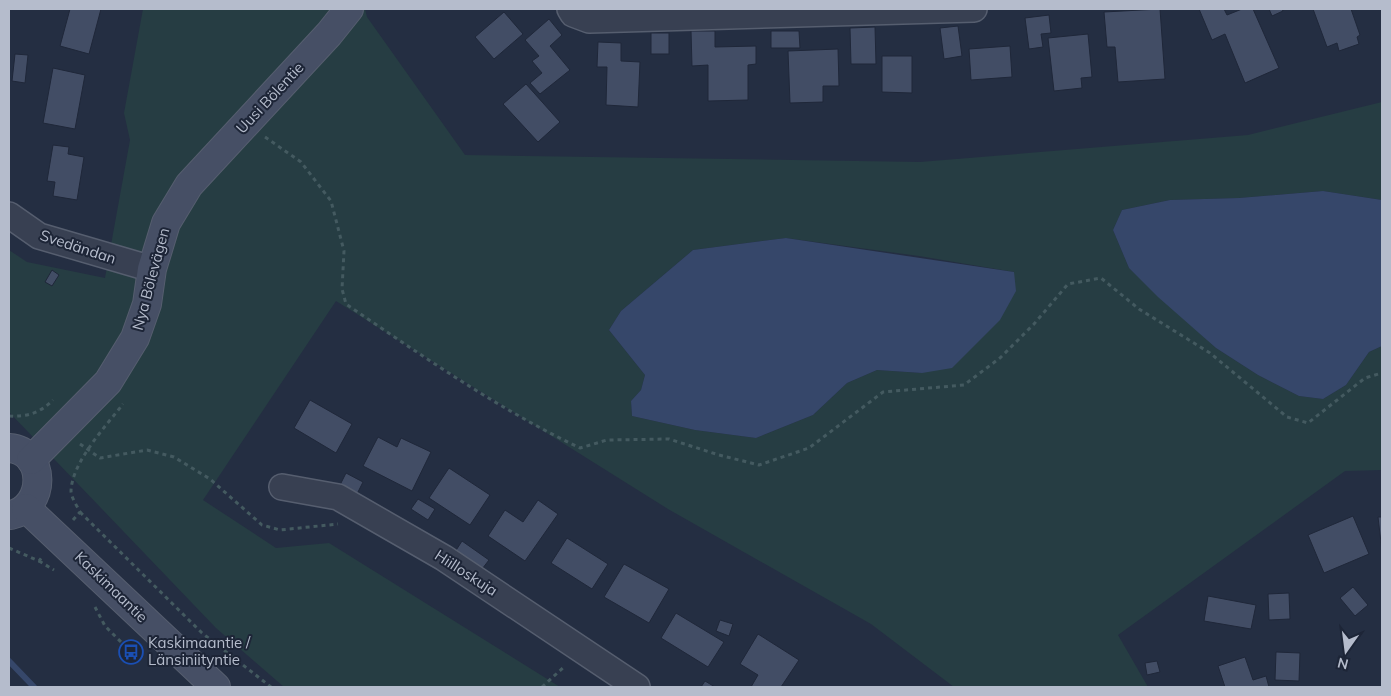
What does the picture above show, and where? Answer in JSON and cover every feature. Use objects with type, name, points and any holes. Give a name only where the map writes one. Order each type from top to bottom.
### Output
[{"type":"street","name":"Uusi Bölentie","points":[[189,185],[329,34],[349,9]]},
{"type":"street","points":[[570,9],[573,14],[589,20],[827,10],[941,11],[974,9]]},
{"type":"street","name":"Nya Bölevägen","points":[[20,454],[108,382],[135,338],[146,304],[152,269],[166,223],[189,185]]},
{"type":"street","name":"Svedändan","points":[[9,216],[39,236],[152,269]]},
{"type":"street","points":[[18,512],[34,500],[38,485],[36,469],[20,454]]},
{"type":"street","name":"Hiilloskuja","points":[[282,487],[338,497],[444,558],[573,662],[638,687]]},
{"type":"street","name":"Kaskimaantie","points":[[18,512],[216,687]]},
{"type":"path","points":[[264,137],[301,162],[331,201],[344,251],[342,288],[346,304],[412,349],[544,432],[580,448],[606,440],[669,439],[759,465],[809,448],[883,392],[964,385],[1000,358],[1034,324],[1068,284],[1101,278],[1139,309],[1210,353],[1287,417],[1308,423],[1365,378],[1382,373]]},
{"type":"path","points":[[88,451],[100,458],[146,450],[174,457],[210,479],[262,525],[280,530],[337,524],[345,528]]},
{"type":"path","points":[[80,512],[202,632],[271,687]]},
{"type":"path","points":[[39,561],[60,574]]},
{"type":"path","points":[[91,601],[105,626],[131,652]]},
{"type":"path","points":[[557,660],[573,662]]},
{"type":"path","points":[[542,687],[573,662]]},
{"type":"green space","points":[[143,9],[365,9],[367,17],[465,155],[920,162],[1248,135],[1382,102],[1382,200],[1323,191],[1239,198],[1170,200],[1122,210],[1113,230],[1129,268],[1216,348],[1258,375],[1299,396],[1323,399],[1346,385],[1369,352],[1382,346],[1382,470],[1345,471],[1118,635],[1148,687],[954,687],[871,624],[668,509],[336,301],[203,500],[276,548],[329,543],[560,687],[284,687],[216,628],[9,412],[9,250],[27,262],[105,278],[130,140],[124,113]],"holes":[[[786,238],[919,256],[1014,272],[922,373],[877,370],[847,383],[813,415],[756,438],[695,430],[632,416],[631,401],[641,390],[645,375],[609,330],[621,311],[693,250]]]},
{"type":"water","points":[[1323,191],[1382,200],[1382,346],[1369,352],[1346,385],[1323,399],[1299,396],[1258,375],[1216,348],[1158,297],[1129,268],[1113,230],[1122,210],[1170,200],[1239,198]]},
{"type":"water","points":[[786,238],[1014,272],[1016,291],[1000,320],[952,368],[922,373],[877,370],[847,383],[813,415],[756,438],[695,430],[632,416],[631,401],[641,390],[645,375],[609,330],[621,311],[693,250]]},
{"type":"building","points":[[70,9],[101,9],[89,54],[60,46]]},
{"type":"building","points":[[1160,9],[1165,79],[1118,82],[1115,47],[1107,47],[1104,12]]},
{"type":"building","points":[[1199,9],[1224,9],[1227,15],[1242,9],[1253,9],[1279,68],[1245,83],[1225,34],[1212,40]]},
{"type":"building","points":[[1269,9],[1282,9],[1283,11],[1272,16]]},
{"type":"building","points":[[1313,9],[1351,9],[1360,35],[1357,37],[1359,44],[1339,51],[1337,43],[1327,47]]},
{"type":"building","points":[[504,12],[523,34],[494,59],[475,37]]},
{"type":"building","points":[[1049,15],[1051,33],[1041,34],[1043,47],[1029,49],[1025,18]]},
{"type":"building","points":[[549,19],[562,35],[550,46],[570,70],[540,94],[530,83],[542,73],[532,61],[539,56],[525,40]]},
{"type":"building","points":[[958,26],[962,56],[944,59],[940,28]]},
{"type":"building","points":[[875,27],[876,64],[851,64],[850,28]]},
{"type":"building","points":[[691,31],[715,31],[715,47],[756,46],[756,64],[748,65],[748,100],[708,101],[708,65],[692,66]]},
{"type":"building","points":[[771,31],[799,31],[800,48],[771,48]]},
{"type":"building","points":[[651,33],[669,33],[669,54],[651,54]]},
{"type":"building","points":[[1088,34],[1092,77],[1081,78],[1082,88],[1054,91],[1048,38]]},
{"type":"building","points":[[598,42],[621,43],[621,61],[640,62],[638,107],[606,105],[607,67],[597,67]]},
{"type":"building","points":[[1010,46],[1012,77],[971,80],[969,49]]},
{"type":"building","points":[[838,49],[839,86],[823,86],[823,102],[790,103],[788,51]]},
{"type":"building","points":[[15,54],[28,55],[25,83],[12,81]]},
{"type":"building","points":[[882,56],[912,56],[912,93],[882,92]]},
{"type":"building","points":[[53,68],[85,75],[75,129],[43,123]]},
{"type":"building","points":[[526,84],[560,122],[538,142],[503,104]]},
{"type":"building","points":[[53,145],[69,147],[68,154],[84,157],[77,200],[53,196],[55,182],[47,181]]},
{"type":"building","points":[[52,270],[59,275],[52,286],[45,282]]},
{"type":"building","points":[[310,400],[352,424],[336,453],[294,428]]},
{"type":"building","points":[[378,437],[397,447],[401,438],[431,452],[412,491],[363,466]]},
{"type":"building","points":[[449,468],[490,495],[470,525],[429,498]]},
{"type":"building","points":[[346,473],[363,482],[356,496],[339,487]]},
{"type":"building","points":[[418,499],[435,509],[428,520],[411,509]]},
{"type":"building","points":[[538,500],[558,514],[525,561],[488,536],[505,510],[523,522]]},
{"type":"building","points":[[1353,516],[1369,554],[1324,573],[1308,535]]},
{"type":"building","points":[[1378,517],[1382,517],[1382,551]]},
{"type":"building","points":[[567,538],[608,564],[592,589],[551,563]]},
{"type":"building","points":[[462,541],[489,560],[479,573],[453,555]]},
{"type":"building","points":[[624,564],[669,589],[649,623],[604,597]]},
{"type":"building","points":[[1353,587],[1368,605],[1355,616],[1340,598]]},
{"type":"building","points":[[1289,593],[1290,619],[1269,620],[1268,594]]},
{"type":"building","points":[[1208,596],[1256,605],[1251,629],[1204,621]]},
{"type":"building","points":[[676,613],[724,642],[708,667],[661,638]]},
{"type":"building","points":[[720,620],[733,624],[729,636],[716,631]]},
{"type":"building","points":[[758,634],[799,660],[781,687],[751,687],[758,675],[740,664]]},
{"type":"building","points":[[1276,652],[1300,653],[1299,681],[1275,680]]},
{"type":"building","points":[[1245,657],[1253,680],[1266,676],[1269,687],[1225,687],[1218,666]]},
{"type":"building","points":[[1157,661],[1160,672],[1147,675],[1145,663]]},
{"type":"building","points":[[705,681],[715,687],[701,687]]},
{"type":"waterway","points":[[9,661],[34,687]]},
{"type":"place","name":"Kaskimaantie / Länsiniityntie","points":[[131,652]]}]
